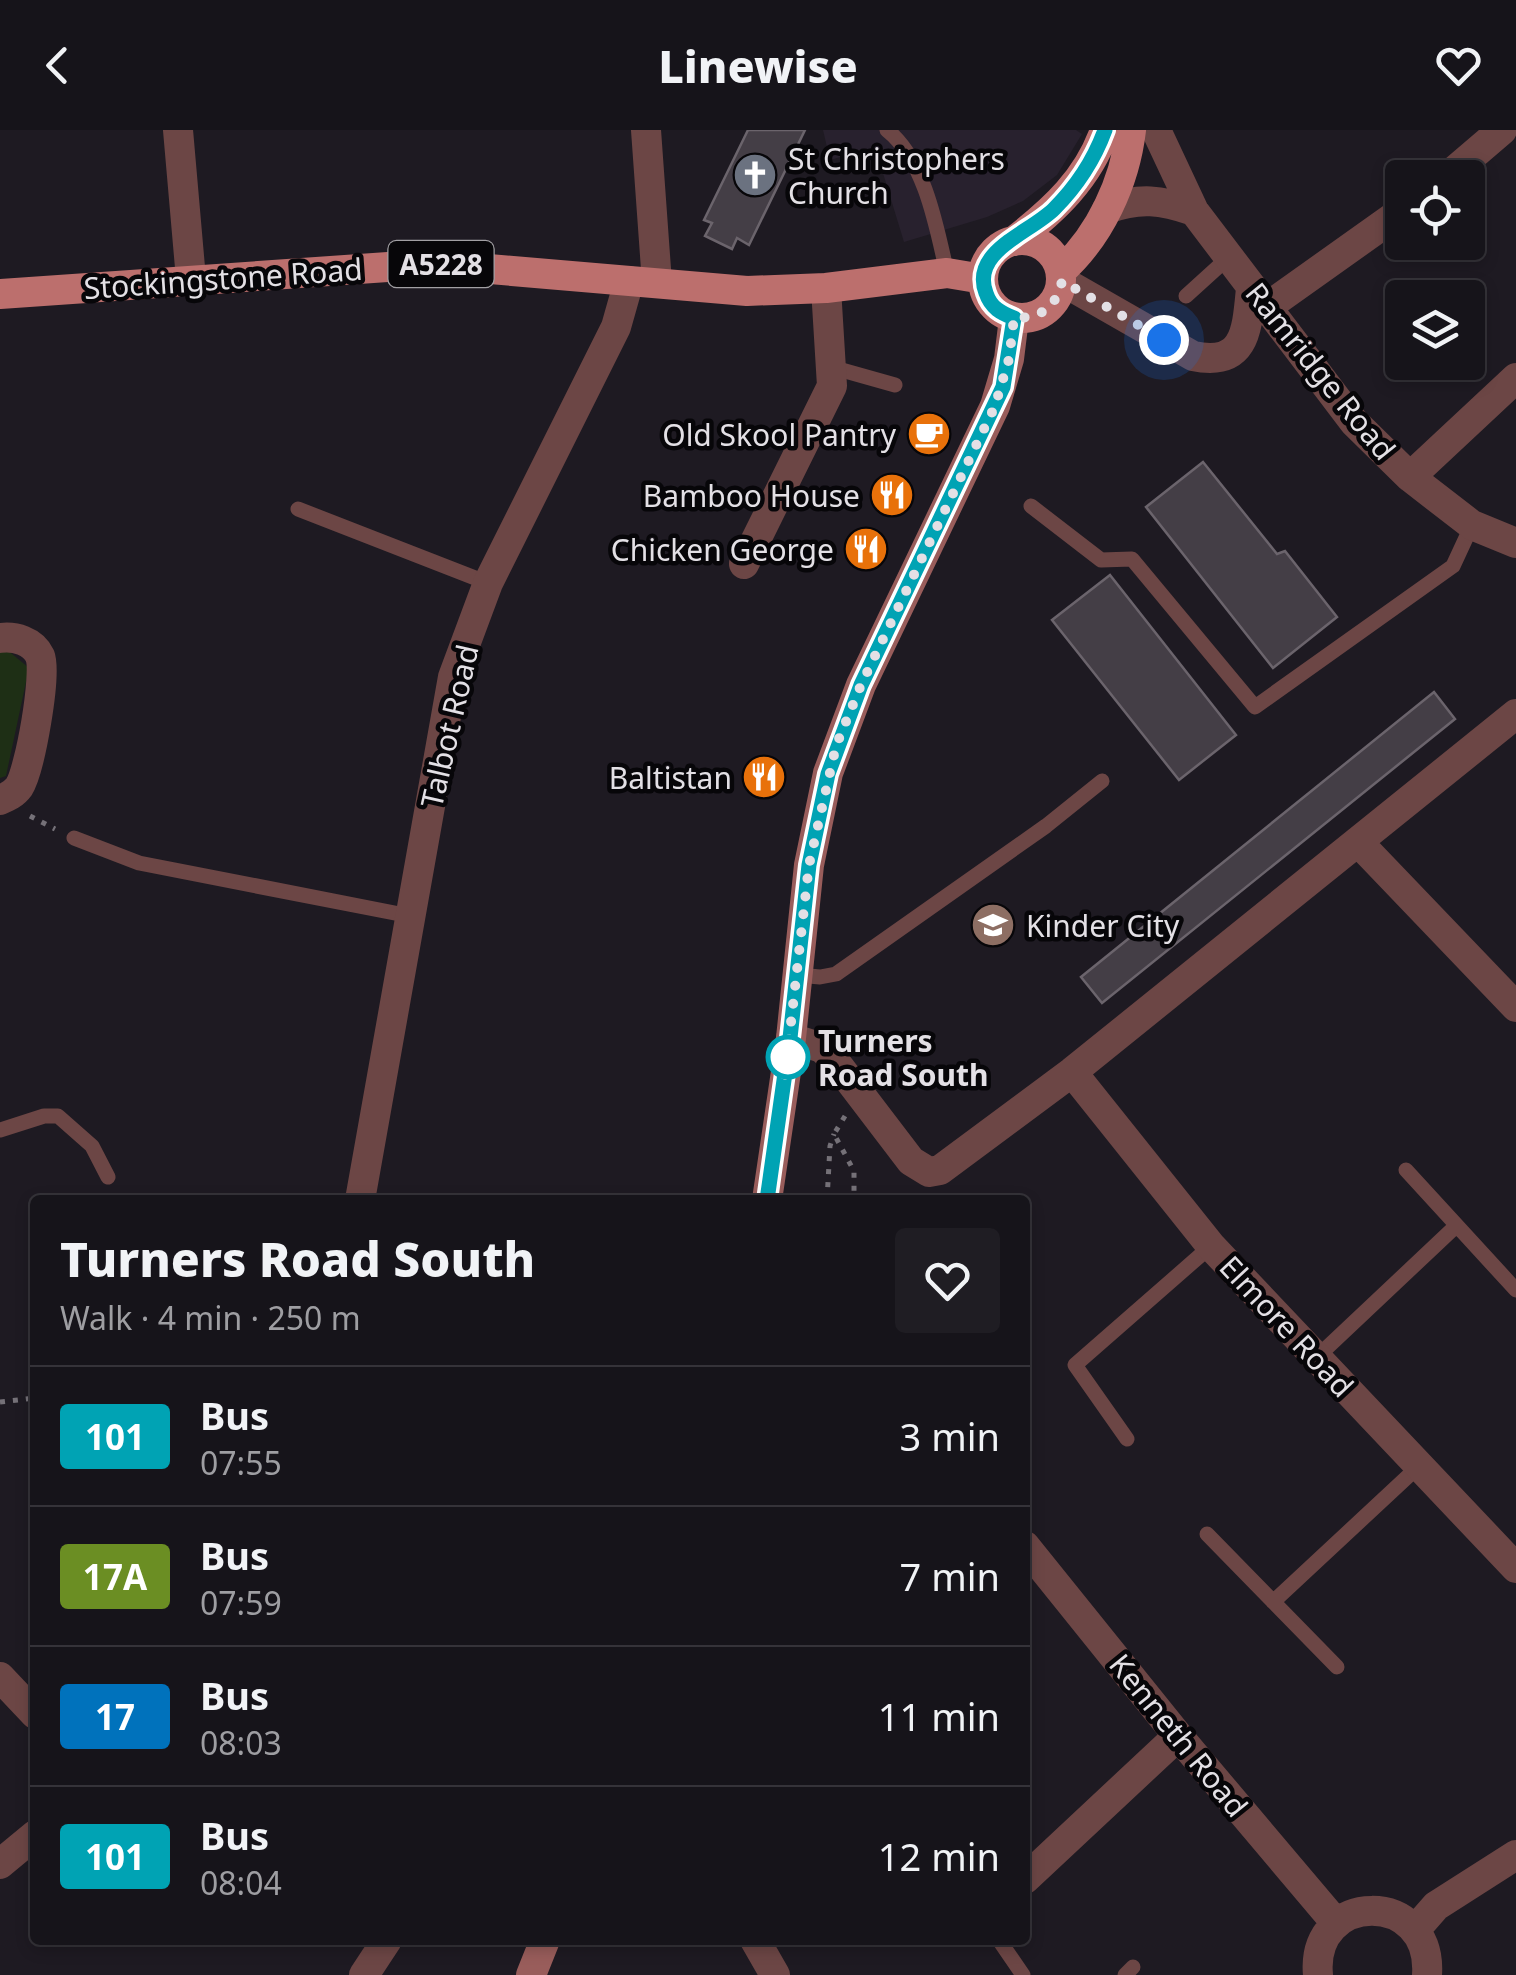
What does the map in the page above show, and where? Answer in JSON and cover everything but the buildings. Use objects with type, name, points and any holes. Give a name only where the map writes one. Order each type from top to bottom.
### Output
[{"type":"main road","points":[[1014,240],[1045,247],[1055,257],[1062,276],[1059,296],[1048,310],[1034,318],[1014,318],[999,312],[990,302],[983,279],[986,262],[994,252],[1053,211],[1094,158],[1105,130]]},
{"type":"main road","points":[[1062,276],[1107,209],[1122,172],[1131,130]]},
{"type":"main road","name":"Stockingstone Road","points":[[0,294],[432,264],[747,291],[826,288],[947,273],[983,279]]},
{"type":"street","points":[[178,130],[190,278]]},
{"type":"street","points":[[643,282],[646,130]]},
{"type":"street","name":"Ramridge Road","points":[[1156,130],[1194,211],[1354,422],[1410,477],[1472,525],[1516,544]]},
{"type":"street","points":[[1467,160],[1502,130]]},
{"type":"street","points":[[1107,209],[1150,199],[1194,211]]},
{"type":"street","points":[[1062,276],[1193,356],[1213,360],[1230,356],[1244,339],[1259,298],[1385,221]]},
{"type":"street","name":"Talbot Road","points":[[361,1195],[453,677],[488,583],[616,326],[643,282]]},
{"type":"street","points":[[744,564],[832,386],[826,288]]},
{"type":"street","points":[[767,1195],[790,1038],[809,865],[836,746],[861,685],[995,406],[1009,359],[1014,318]]},
{"type":"street","points":[[1410,477],[1516,378]]},
{"type":"street","points":[[0,638],[26,641],[38,652],[43,670],[26,772],[7,805]]},
{"type":"street","points":[[790,1038],[822,1048],[911,1161],[929,1172],[951,1164],[1072,1072],[1516,714]]},
{"type":"street","points":[[1358,843],[1516,1007]]},
{"type":"street","name":"Elmore Road","points":[[1072,1072],[1212,1246],[1516,1568]]},
{"type":"street","name":"Kenneth Road","points":[[1030,1552],[1336,1923]]},
{"type":"street","points":[[0,1677],[30,1709]]},
{"type":"street","points":[[1030,1874],[1178,1736]]},
{"type":"street","points":[[0,1864],[30,1839]]},
{"type":"street","points":[[1415,1930],[1436,1906],[1516,1855]]},
{"type":"street","points":[[1318,1975],[1319,1948],[1336,1923],[1368,1910],[1402,1918],[1415,1930],[1424,1944],[1427,1975]]},
{"type":"street","points":[[364,1975],[384,1945]]},
{"type":"street","points":[[531,1975],[543,1945]]},
{"type":"street","points":[[758,1945],[775,1975]]},
{"type":"lane","points":[[887,130],[911,160],[933,213],[947,273]]},
{"type":"lane","points":[[1186,296],[1228,257]]},
{"type":"lane","points":[[831,367],[894,385]]},
{"type":"lane","points":[[1031,506],[1100,560],[1132,558],[1255,708],[1453,566],[1472,525]]},
{"type":"lane","points":[[298,509],[488,583]]},
{"type":"lane","points":[[798,975],[836,974],[1046,826],[1102,781]]},
{"type":"lane","points":[[74,838],[139,863],[410,916]]},
{"type":"lane","points":[[0,1130],[44,1116],[58,1116],[92,1146],[108,1176]]},
{"type":"lane","points":[[1406,1170],[1516,1290]]},
{"type":"lane","points":[[1316,1358],[1456,1226]]},
{"type":"lane","points":[[1127,1438],[1076,1366],[1212,1246]]},
{"type":"lane","points":[[1273,1602],[1419,1466]]},
{"type":"lane","points":[[1207,1534],[1337,1667]]},
{"type":"lane","points":[[1003,1945],[1023,1975]]},
{"type":"path","points":[[7,805],[74,838]]},
{"type":"path","points":[[827,1195],[830,1146],[858,1091]]},
{"type":"path","points":[[834,1134],[854,1171],[854,1195]]},
{"type":"path","points":[[0,1402],[30,1399]]},
{"type":"shaded area","points":[[823,130],[1076,130],[1082,134],[1057,175],[1023,201],[987,217],[904,242],[875,147],[830,160]]},
{"type":"green space","points":[[6,649],[29,668],[6,776],[0,778],[0,650]]},
{"type":"bus line","name":"101","points":[[768,1195],[809,865],[836,746],[861,685],[1003,387],[1014,318],[999,312],[990,302],[983,279],[986,262],[1001,246],[1053,211],[1094,158],[1105,130]]},
{"type":"place","name":"St Christophers Church","points":[[755,175]]},
{"type":"place","name":"Old Skool Pantry","points":[[929,434]]},
{"type":"place","name":"Bamboo House","points":[[892,495]]},
{"type":"place","name":"Chicken George","points":[[866,549]]},
{"type":"place","name":"Baltistan","points":[[764,777]]},
{"type":"place","name":"Kinder City","points":[[993,925]]},
{"type":"place","name":"Turners Road South","points":[[788,1057]]},
{"type":"route","points":[[788,1057],[785,1075],[809,865],[836,746],[861,685],[1003,387],[1014,318],[1034,318],[1048,310],[1059,296],[1062,281],[1164,340]]}]
